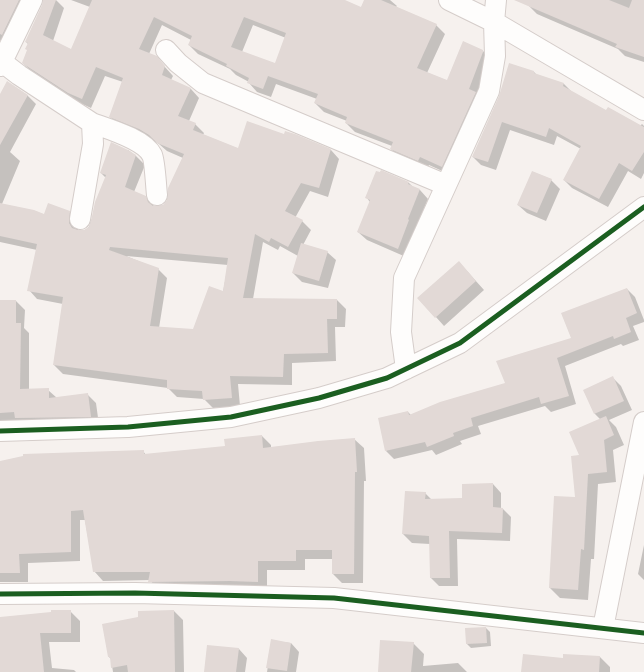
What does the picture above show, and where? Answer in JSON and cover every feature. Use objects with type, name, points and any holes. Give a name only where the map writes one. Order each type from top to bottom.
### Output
[{"type":"street","points":[[32,0],[1,64],[92,123],[126,136],[144,146],[153,156],[157,195]]},
{"type":"street","points":[[448,0],[494,22],[644,110]]},
{"type":"street","points":[[406,369],[401,332],[404,278],[489,90],[495,56],[494,22],[496,0]]},
{"type":"street","points":[[166,50],[178,64],[203,82],[446,185]]},
{"type":"street","points":[[80,219],[93,144],[92,123]]},
{"type":"street","points":[[0,431],[128,427],[231,417],[319,398],[388,378],[460,342],[517,302],[644,207]]},
{"type":"street","points":[[603,628],[644,422]]},
{"type":"street","points":[[0,594],[135,593],[334,598],[644,633]]},
{"type":"building","points":[[0,0],[19,0],[2,35],[0,34]]},
{"type":"building","points":[[43,0],[56,0],[43,35],[71,49],[92,0],[345,0],[361,7],[364,0],[381,0],[437,24],[417,68],[447,80],[463,41],[483,50],[469,89],[476,92],[442,167],[420,157],[418,161],[390,149],[393,142],[345,123],[347,117],[314,103],[318,94],[268,76],[263,89],[247,83],[249,78],[226,66],[227,64],[188,45],[192,36],[154,17],[139,49],[157,56],[165,66],[162,75],[191,88],[178,116],[196,123],[193,130],[238,148],[247,121],[284,134],[285,131],[295,134],[331,149],[319,188],[301,183],[285,211],[303,220],[288,247],[271,238],[269,242],[255,234],[243,298],[337,299],[337,319],[327,319],[328,353],[284,354],[283,377],[230,376],[232,398],[203,400],[202,391],[167,389],[167,380],[53,365],[63,297],[27,291],[37,244],[0,236],[0,203],[34,210],[44,214],[48,203],[70,211],[69,223],[72,228],[84,230],[89,227],[95,202],[106,175],[100,173],[111,142],[136,155],[125,187],[146,196],[148,202],[153,206],[163,205],[167,200],[168,188],[184,154],[157,143],[149,135],[139,129],[109,117],[123,78],[96,67],[82,99],[68,93],[22,63],[28,43],[25,42]],"holes":[[[244,17],[286,33],[275,63],[231,47]],[[110,247],[228,258],[223,291],[209,286],[193,329],[150,326],[159,268],[109,250]]]},
{"type":"building","points":[[514,0],[609,0],[629,8],[632,0],[644,0],[644,57],[615,47],[617,44]]},
{"type":"building","points":[[509,63],[564,83],[563,86],[606,110],[608,107],[644,127],[644,152],[632,171],[619,163],[599,199],[563,180],[581,146],[549,128],[546,137],[502,122],[488,162],[472,157],[499,96]]},
{"type":"building","points":[[7,81],[28,95],[0,145],[0,94]]},
{"type":"building","points":[[381,170],[409,182],[408,184],[420,189],[398,249],[357,232],[370,200],[365,198],[376,171],[380,172]]},
{"type":"building","points":[[532,171],[552,179],[537,213],[517,205]]},
{"type":"building","points":[[301,243],[328,251],[319,281],[292,273]]},
{"type":"building","points":[[459,261],[476,281],[435,318],[417,298]]},
{"type":"building","points":[[627,288],[637,313],[626,318],[631,332],[614,339],[613,336],[557,358],[569,396],[541,404],[539,397],[471,418],[473,426],[453,433],[454,436],[427,447],[425,442],[385,451],[378,418],[408,411],[409,415],[440,402],[505,383],[496,361],[571,338],[561,313]]},
{"type":"building","points":[[0,300],[16,300],[16,323],[21,323],[20,389],[49,388],[49,398],[88,393],[91,417],[15,418],[14,412],[0,413]]},
{"type":"building","points":[[613,376],[624,401],[594,414],[583,390]]},
{"type":"building","points":[[606,416],[614,435],[604,440],[607,472],[588,474],[584,550],[581,549],[578,590],[549,588],[554,496],[575,497],[571,456],[579,455],[569,432]]},
{"type":"building","points":[[262,435],[263,448],[355,438],[357,472],[355,472],[354,574],[332,574],[332,550],[296,550],[296,561],[258,561],[258,582],[148,582],[150,572],[93,572],[83,510],[71,511],[71,552],[19,554],[20,573],[0,573],[0,461],[23,456],[23,454],[144,450],[144,454],[225,446],[224,439]]},
{"type":"building","points":[[493,483],[493,507],[503,508],[502,533],[449,531],[450,578],[430,578],[429,536],[402,534],[405,491],[426,492],[425,499],[462,498],[462,484]]},
{"type":"building","points":[[51,610],[71,610],[71,633],[40,633],[44,672],[0,672],[0,617],[51,612]]},
{"type":"building","points":[[174,610],[175,672],[128,672],[127,665],[111,668],[110,657],[108,657],[102,624],[138,617],[138,611]]},
{"type":"building","points":[[486,627],[487,643],[466,644],[465,628]]},
{"type":"building","points":[[271,639],[291,643],[287,671],[266,668]]},
{"type":"building","points":[[380,640],[414,642],[411,672],[378,672]]},
{"type":"building","points":[[207,645],[239,648],[236,672],[204,672]]},
{"type":"building","points":[[523,654],[563,658],[563,654],[600,656],[599,672],[521,672]]},
{"type":"cycle path","points":[[0,431],[128,427],[231,417],[319,398],[387,378],[460,343],[644,207]]},
{"type":"cycle path","points":[[0,594],[135,593],[334,598],[644,633]]}]
